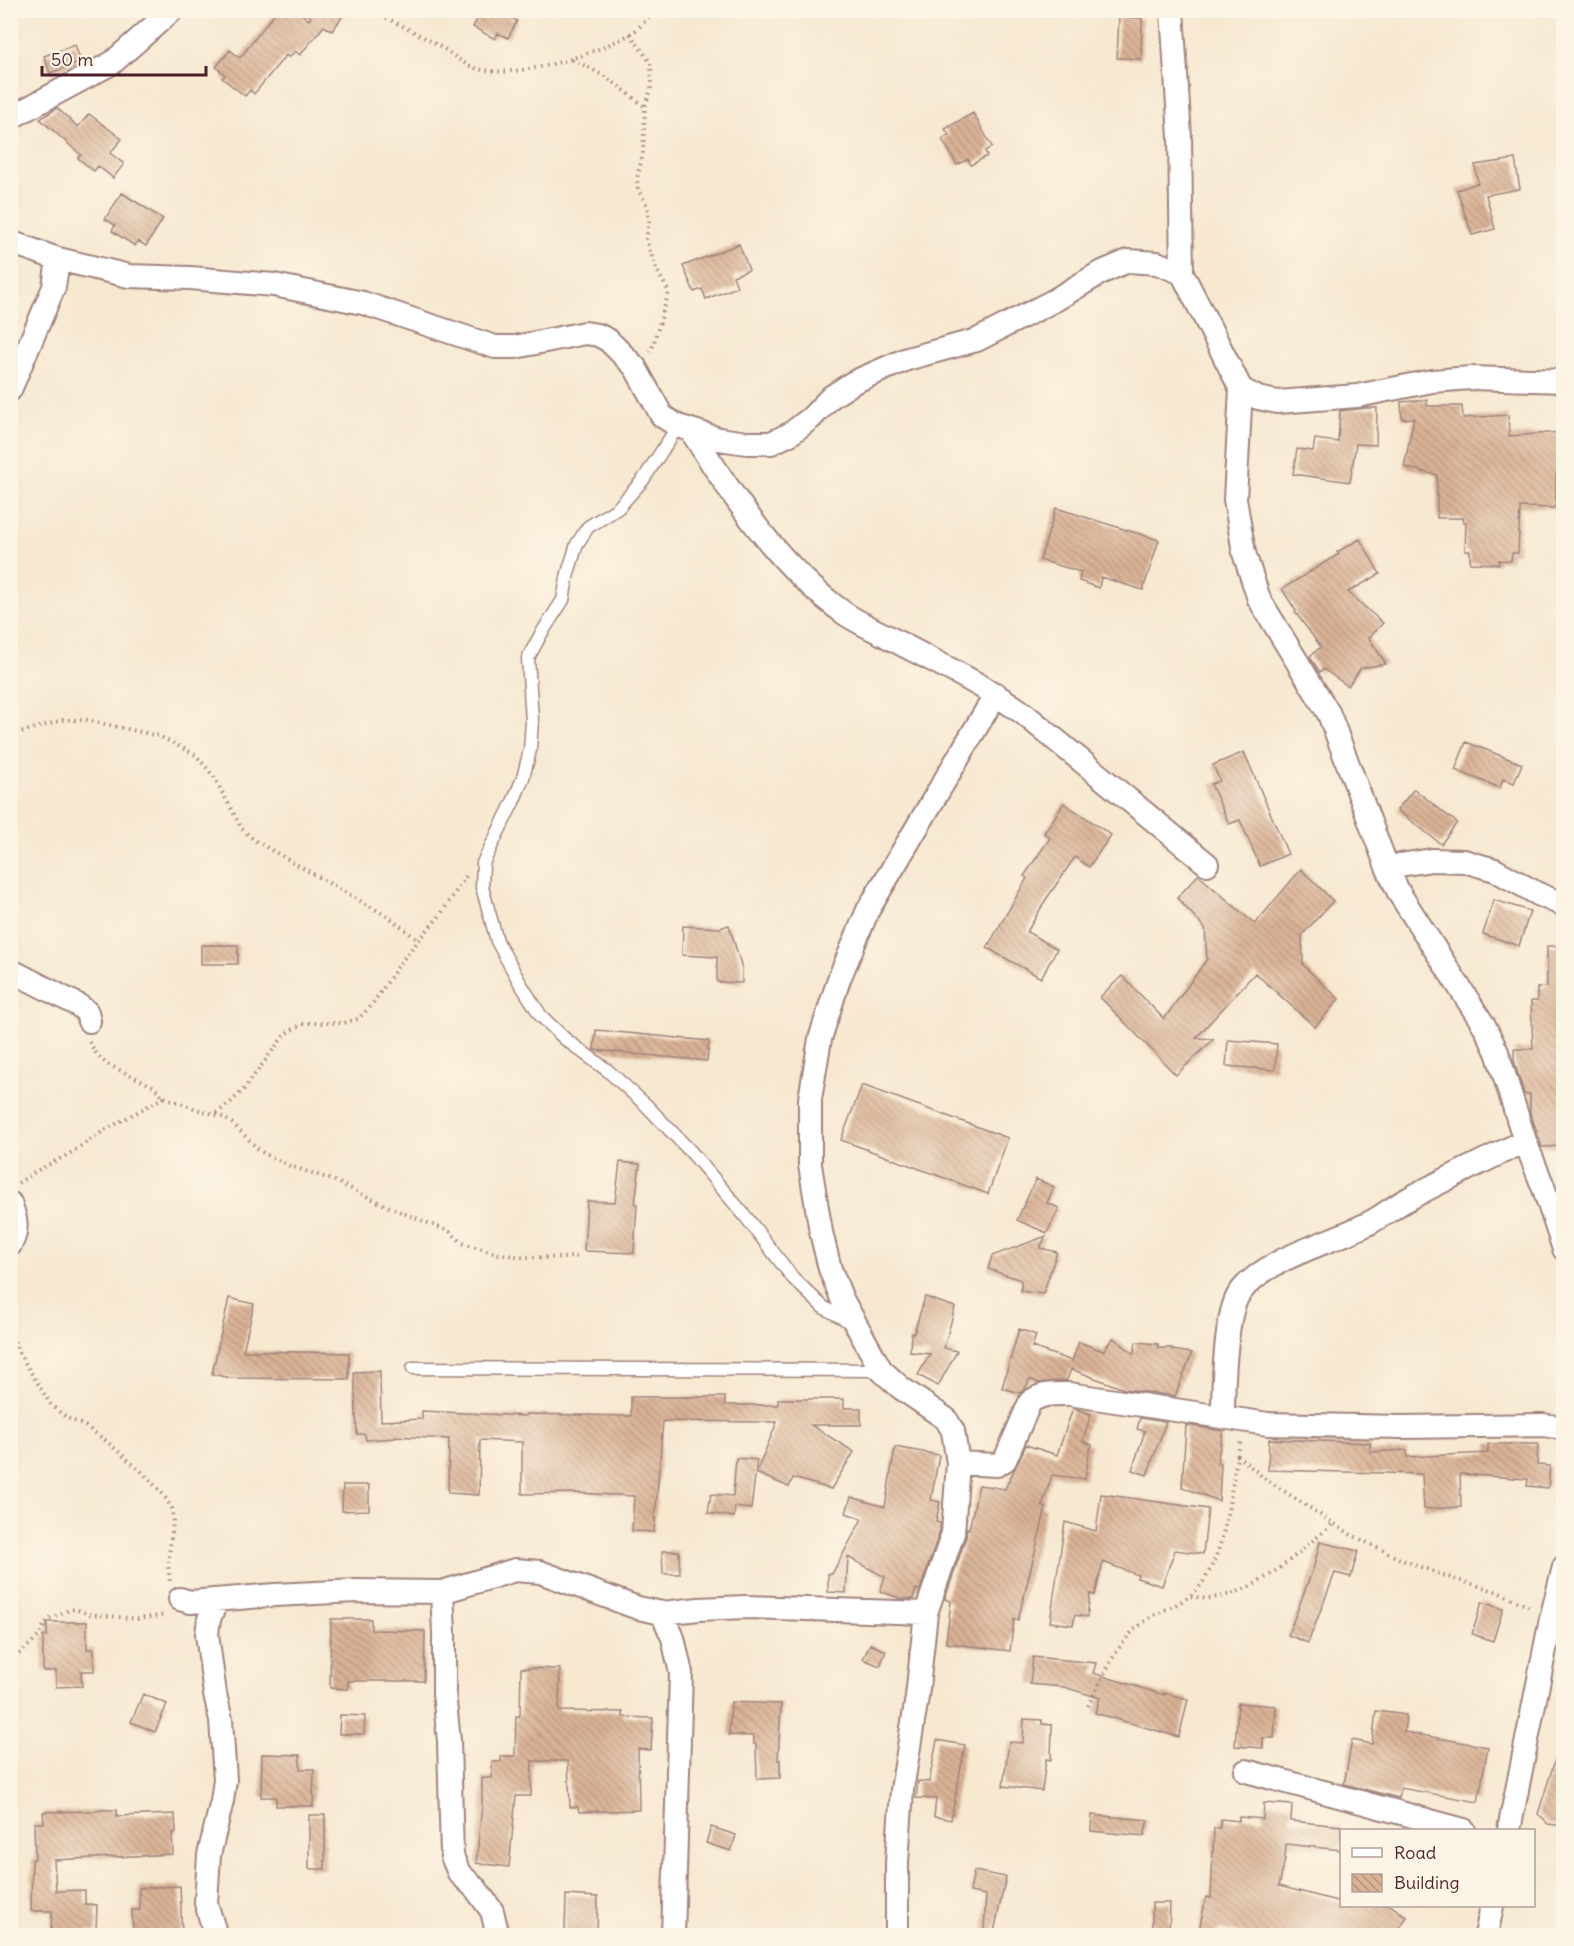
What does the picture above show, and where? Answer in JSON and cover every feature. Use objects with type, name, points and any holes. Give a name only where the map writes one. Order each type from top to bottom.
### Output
[{"type":"street","points":[[10,118],[112,63],[172,10]]},
{"type":"street","points":[[1172,10],[1180,138],[1182,273],[1241,389],[1235,500],[1244,553],[1259,599],[1329,714],[1386,867],[1399,893],[1485,1027],[1497,1052],[1525,1142],[1544,1189],[1563,1249]]},
{"type":"street","points":[[10,242],[58,259],[129,276],[274,285],[363,303],[495,347],[515,347],[585,333],[598,335],[608,340],[642,377],[662,416],[685,429],[719,439],[747,443],[771,443],[790,434],[831,397],[854,382],[908,359],[977,340],[1055,300],[1100,273],[1128,261],[1157,262],[1182,273]]},
{"type":"street","points":[[10,390],[54,287],[58,259]]},
{"type":"street","points":[[1241,389],[1258,398],[1277,402],[1357,396],[1432,381],[1471,378],[1563,381]]},
{"type":"street","points":[[685,429],[793,570],[845,614],[996,694],[1023,713],[1208,864]]},
{"type":"street","points":[[897,1935],[897,1862],[902,1790],[917,1697],[926,1613],[953,1533],[958,1463],[953,1431],[946,1419],[901,1388],[881,1370],[842,1299],[821,1232],[810,1165],[810,1099],[820,1039],[839,979],[868,910],[996,694]]},
{"type":"street","points":[[1386,867],[1432,860],[1464,861],[1496,870],[1538,894],[1563,905]]},
{"type":"street","points":[[10,970],[78,1005],[87,1012],[89,1020]]},
{"type":"street","points":[[1223,1416],[1225,1365],[1232,1312],[1238,1295],[1248,1283],[1270,1268],[1370,1223],[1440,1182],[1525,1142]]},
{"type":"street","points":[[10,1203],[17,1220],[10,1245]]},
{"type":"street","points":[[958,1463],[997,1465],[1002,1463],[1029,1402],[1046,1394],[1069,1394],[1269,1424],[1543,1425],[1563,1428]]},
{"type":"street","points":[[1509,1829],[1563,1567]]},
{"type":"street","points":[[185,1600],[356,1592],[441,1592],[515,1570],[540,1572],[638,1608],[662,1613],[746,1607],[926,1613]]},
{"type":"street","points":[[441,1592],[452,1856],[459,1873],[476,1889],[492,1911],[498,1935]]},
{"type":"street","points":[[216,1935],[206,1903],[209,1855],[225,1780],[221,1720],[207,1634],[209,1618],[217,1600]]},
{"type":"street","points":[[662,1613],[673,1638],[681,1673],[673,1935]]},
{"type":"street","points":[[1246,1771],[1460,1829]]},
{"type":"street","points":[[1486,1935],[1492,1907]]},
{"type":"lane","points":[[685,429],[618,508],[588,526],[577,544],[563,600],[528,658],[532,721],[530,750],[523,778],[483,863],[482,887],[497,941],[541,1016],[565,1039],[607,1070],[645,1104],[692,1153],[793,1278],[823,1306],[858,1326]]},
{"type":"lane","points":[[413,1368],[881,1370]]},
{"type":"path","points":[[370,10],[439,46],[471,66],[494,71],[531,68],[579,57],[634,32],[655,10]]},
{"type":"path","points":[[630,34],[651,63],[652,85],[645,106],[644,154],[637,178],[638,190],[647,205],[649,221],[646,240],[668,295],[642,377]]},
{"type":"path","points":[[571,59],[593,68],[645,106]]},
{"type":"path","points":[[10,734],[63,720],[87,720],[159,736],[176,743],[196,755],[214,777],[242,829],[254,840],[390,918],[418,940]]},
{"type":"path","points":[[216,1113],[231,1103],[244,1089],[285,1034],[302,1024],[344,1023],[358,1019],[371,1006],[403,959],[441,914],[468,874],[483,863]]},
{"type":"path","points":[[89,1020],[89,1041],[98,1056],[107,1064],[153,1086],[164,1097],[196,1109],[216,1113],[233,1124],[260,1150],[273,1158],[333,1180],[450,1233],[463,1243],[472,1246],[499,1254],[522,1257],[580,1256]]},
{"type":"path","points":[[10,1189],[38,1170],[69,1154],[87,1140],[164,1097]]},
{"type":"path","points":[[10,1330],[20,1353],[51,1406],[105,1440],[163,1494],[172,1509],[173,1521],[168,1564],[170,1582],[185,1600],[174,1613],[162,1617],[138,1619],[69,1610],[47,1620],[38,1637],[10,1662]]},
{"type":"path","points":[[1088,1706],[1126,1636],[1146,1620],[1190,1596],[1203,1582],[1216,1553],[1232,1497],[1237,1455],[1247,1419]]},
{"type":"path","points":[[1237,1455],[1264,1478],[1350,1534],[1402,1560],[1495,1591],[1551,1619]]},
{"type":"path","points":[[1190,1596],[1209,1599],[1236,1592],[1267,1577],[1334,1522]]},
{"type":"building","points":[[277,10],[297,10],[309,20],[311,17],[302,10],[347,10],[332,31],[324,26],[300,55],[295,51],[289,58],[286,55],[254,94],[250,90],[245,96],[222,78],[225,75],[216,67],[230,50],[240,58]]},
{"type":"building","points":[[482,10],[513,10],[510,17],[517,21],[508,38],[498,33],[495,39],[473,27]]},
{"type":"building","points":[[1119,17],[1142,18],[1141,59],[1117,58]]},
{"type":"building","points":[[75,45],[81,62],[50,73],[44,56]]},
{"type":"building","points":[[57,108],[78,127],[89,114],[122,139],[110,153],[124,164],[113,178],[98,166],[94,171],[78,158],[81,155],[40,119]]},
{"type":"building","points":[[973,113],[992,147],[985,151],[987,156],[971,165],[968,159],[957,165],[942,139],[949,135],[945,129]]},
{"type":"building","points":[[1515,159],[1520,189],[1486,195],[1495,229],[1472,235],[1457,190],[1478,183],[1475,165]]},
{"type":"building","points":[[122,193],[163,219],[146,246],[138,241],[135,246],[112,231],[115,225],[105,219]]},
{"type":"building","points":[[739,244],[749,270],[733,276],[737,287],[706,299],[702,289],[694,292],[683,266]]},
{"type":"building","points":[[1427,400],[1427,406],[1462,406],[1463,418],[1508,415],[1509,436],[1561,432],[1563,474],[1556,475],[1556,508],[1520,507],[1518,553],[1512,553],[1511,561],[1499,560],[1499,564],[1470,563],[1470,551],[1465,551],[1466,522],[1463,518],[1437,518],[1437,475],[1404,467],[1414,418],[1402,419],[1401,402]]},
{"type":"building","points":[[1377,408],[1376,445],[1356,444],[1350,482],[1293,474],[1297,449],[1313,451],[1315,439],[1338,442],[1340,411]]},
{"type":"building","points":[[1056,508],[1159,540],[1143,590],[1101,577],[1099,588],[1079,581],[1081,572],[1040,560]]},
{"type":"building","points":[[1360,539],[1380,574],[1348,592],[1383,623],[1369,638],[1386,664],[1361,668],[1348,686],[1323,669],[1320,672],[1310,656],[1321,647],[1295,612],[1282,589]]},
{"type":"building","points":[[1466,742],[1522,764],[1514,783],[1503,779],[1500,788],[1455,770]]},
{"type":"building","points":[[1244,752],[1288,854],[1260,866],[1240,820],[1229,824],[1211,784],[1220,781],[1213,765]]},
{"type":"building","points":[[1414,789],[1457,823],[1441,844],[1397,810]]},
{"type":"building","points":[[1064,803],[1111,835],[1089,867],[1075,857],[1027,932],[1057,949],[1041,978],[987,948],[1027,878],[1024,876],[1050,838],[1044,833]]},
{"type":"building","points":[[1301,869],[1333,901],[1302,935],[1303,965],[1339,999],[1315,1027],[1255,973],[1196,1038],[1214,1039],[1176,1075],[1100,997],[1122,976],[1164,1019],[1207,959],[1205,928],[1177,898],[1198,875],[1255,924]]},
{"type":"building","points":[[1494,900],[1530,911],[1519,946],[1483,934]]},
{"type":"building","points":[[729,925],[742,968],[742,983],[717,982],[717,957],[682,955],[683,926],[720,928]]},
{"type":"building","points":[[201,945],[238,945],[238,964],[201,964]]},
{"type":"building","points":[[1547,946],[1563,946],[1563,1146],[1542,1147],[1530,1112],[1530,1094],[1524,1094],[1514,1060],[1514,1049],[1533,1049],[1531,1001],[1537,1001],[1537,988],[1547,987]]},
{"type":"building","points":[[596,1030],[709,1041],[707,1061],[594,1050]]},
{"type":"building","points":[[1228,1040],[1277,1044],[1275,1070],[1226,1066]]},
{"type":"building","points":[[862,1085],[1008,1138],[988,1194],[841,1140]]},
{"type":"building","points":[[620,1162],[640,1164],[635,1204],[637,1204],[634,1253],[584,1251],[587,1201],[615,1202]]},
{"type":"building","points":[[1036,1179],[1054,1187],[1047,1203],[1059,1208],[1047,1233],[1017,1220]]},
{"type":"building","points":[[1046,1236],[1040,1248],[1057,1252],[1043,1294],[1021,1291],[1021,1280],[988,1269],[992,1256]]},
{"type":"building","points":[[925,1297],[955,1307],[944,1348],[957,1351],[938,1386],[918,1375],[930,1354],[910,1352],[911,1333],[914,1333]]},
{"type":"building","points":[[229,1298],[254,1304],[243,1351],[349,1353],[349,1379],[231,1378],[212,1374]]},
{"type":"building","points":[[1019,1329],[1036,1335],[1032,1347],[1072,1361],[1079,1342],[1103,1351],[1113,1338],[1134,1354],[1136,1342],[1158,1344],[1158,1348],[1172,1348],[1172,1350],[1192,1353],[1175,1396],[1124,1389],[1071,1369],[1067,1380],[1039,1383],[1030,1379],[1020,1393],[1002,1388]]},
{"type":"building","points":[[380,1371],[381,1421],[422,1419],[422,1411],[526,1416],[526,1414],[631,1416],[631,1397],[725,1397],[725,1405],[778,1405],[778,1399],[844,1399],[844,1408],[861,1408],[861,1425],[811,1425],[854,1452],[831,1489],[793,1478],[789,1487],[756,1473],[777,1422],[663,1421],[654,1532],[632,1531],[634,1496],[576,1493],[522,1494],[522,1442],[480,1440],[479,1495],[448,1493],[449,1439],[395,1436],[395,1438],[366,1440],[365,1434],[357,1434],[354,1372]]},
{"type":"building","points":[[1073,1408],[1091,1414],[1083,1441],[1092,1445],[1085,1479],[1052,1475],[1042,1506],[1046,1508],[1018,1620],[1014,1619],[1010,1651],[946,1643],[951,1601],[945,1599],[967,1528],[969,1529],[979,1485],[1005,1489],[1026,1445],[1057,1455]]},
{"type":"building","points":[[1140,1418],[1166,1422],[1147,1475],[1132,1470],[1145,1431],[1137,1429]]},
{"type":"building","points":[[1186,1425],[1223,1431],[1217,1463],[1221,1463],[1219,1501],[1182,1487]]},
{"type":"building","points":[[1269,1439],[1370,1443],[1370,1452],[1407,1450],[1407,1457],[1488,1453],[1488,1444],[1538,1444],[1537,1465],[1550,1466],[1548,1488],[1527,1486],[1528,1479],[1460,1474],[1461,1507],[1424,1509],[1422,1474],[1268,1470]]},
{"type":"building","points":[[895,1447],[939,1455],[931,1500],[940,1502],[936,1522],[940,1523],[940,1530],[920,1590],[916,1589],[913,1599],[902,1599],[880,1591],[885,1577],[848,1557],[846,1593],[828,1592],[828,1574],[832,1574],[862,1519],[846,1513],[851,1497],[885,1507]]},
{"type":"building","points":[[736,1458],[757,1460],[751,1509],[735,1507],[734,1517],[708,1513],[711,1494],[733,1496]]},
{"type":"building","points":[[343,1485],[369,1485],[369,1510],[342,1511]]},
{"type":"building","points":[[1101,1494],[1208,1509],[1203,1554],[1175,1550],[1162,1586],[1137,1578],[1138,1575],[1103,1562],[1095,1595],[1090,1594],[1087,1617],[1075,1615],[1073,1625],[1050,1622],[1065,1522],[1096,1531]]},
{"type":"building","points":[[1320,1542],[1358,1551],[1351,1577],[1335,1573],[1308,1643],[1288,1635],[1314,1566]]},
{"type":"building","points":[[662,1551],[679,1551],[680,1574],[663,1574]]},
{"type":"building","points":[[1482,1602],[1503,1609],[1493,1641],[1472,1634]]},
{"type":"building","points":[[331,1619],[371,1619],[371,1630],[425,1631],[424,1681],[348,1681],[348,1689],[330,1688]]},
{"type":"building","points":[[47,1622],[87,1622],[87,1649],[94,1649],[94,1671],[81,1671],[82,1686],[56,1687],[56,1671],[43,1671],[43,1636],[47,1636]]},
{"type":"building","points":[[870,1644],[886,1651],[880,1666],[863,1659]]},
{"type":"building","points":[[1033,1657],[1096,1663],[1093,1673],[1164,1695],[1164,1693],[1188,1699],[1179,1737],[1095,1713],[1100,1698],[1064,1687],[1030,1684]]},
{"type":"building","points":[[521,1668],[560,1669],[559,1711],[623,1712],[623,1717],[653,1718],[651,1750],[638,1749],[639,1810],[579,1812],[578,1807],[570,1807],[568,1761],[532,1761],[531,1796],[516,1796],[509,1867],[476,1863],[482,1805],[482,1778],[492,1778],[492,1762],[501,1762],[501,1756],[515,1756],[516,1716],[520,1716]]},
{"type":"building","points":[[143,1694],[167,1704],[155,1732],[131,1722]]},
{"type":"building","points":[[731,1702],[781,1704],[778,1760],[780,1760],[780,1778],[757,1779],[754,1736],[729,1735]]},
{"type":"building","points":[[1238,1703],[1276,1706],[1274,1738],[1263,1738],[1263,1748],[1235,1746]]},
{"type":"building","points":[[1376,1711],[1406,1715],[1404,1732],[1488,1747],[1478,1802],[1401,1788],[1399,1798],[1344,1784],[1352,1740],[1372,1744]]},
{"type":"building","points":[[340,1715],[365,1716],[364,1734],[339,1734]]},
{"type":"building","points":[[1024,1719],[1042,1720],[1042,1724],[1052,1725],[1051,1760],[1046,1759],[1042,1791],[1003,1786],[1009,1742],[1023,1743]]},
{"type":"building","points":[[937,1740],[965,1745],[951,1820],[934,1817],[936,1799],[916,1798],[918,1781],[929,1782]]},
{"type":"building","points":[[1560,1744],[1563,1744],[1563,1826],[1548,1824],[1538,1814]]},
{"type":"building","points":[[262,1754],[300,1755],[300,1769],[314,1769],[313,1806],[276,1806],[276,1797],[261,1797]]},
{"type":"building","points":[[1264,1803],[1292,1805],[1291,1821],[1341,1826],[1340,1850],[1286,1844],[1279,1886],[1340,1902],[1340,1907],[1393,1907],[1407,1917],[1395,1935],[1246,1935],[1218,1929],[1217,1935],[1198,1935],[1206,1897],[1211,1898],[1214,1828],[1220,1828],[1221,1819],[1239,1821],[1239,1817],[1263,1819]]},
{"type":"building","points":[[117,1810],[117,1816],[175,1814],[176,1833],[172,1833],[173,1854],[54,1860],[56,1891],[85,1890],[85,1904],[97,1905],[96,1932],[51,1931],[52,1911],[31,1911],[32,1859],[35,1859],[34,1823],[44,1823],[43,1812]]},
{"type":"building","points":[[309,1815],[325,1815],[325,1869],[309,1869]]},
{"type":"building","points":[[1092,1815],[1148,1820],[1144,1836],[1091,1831]]},
{"type":"building","points":[[711,1827],[736,1835],[731,1851],[706,1843]]},
{"type":"building","points":[[974,1871],[1006,1877],[994,1932],[984,1931],[986,1895],[970,1892]]},
{"type":"building","points":[[180,1886],[182,1935],[133,1935],[132,1910],[140,1910],[139,1888]]},
{"type":"building","points":[[566,1895],[598,1897],[597,1933],[565,1932]]},
{"type":"building","points":[[1152,1903],[1170,1903],[1169,1935],[1152,1935]]}]
